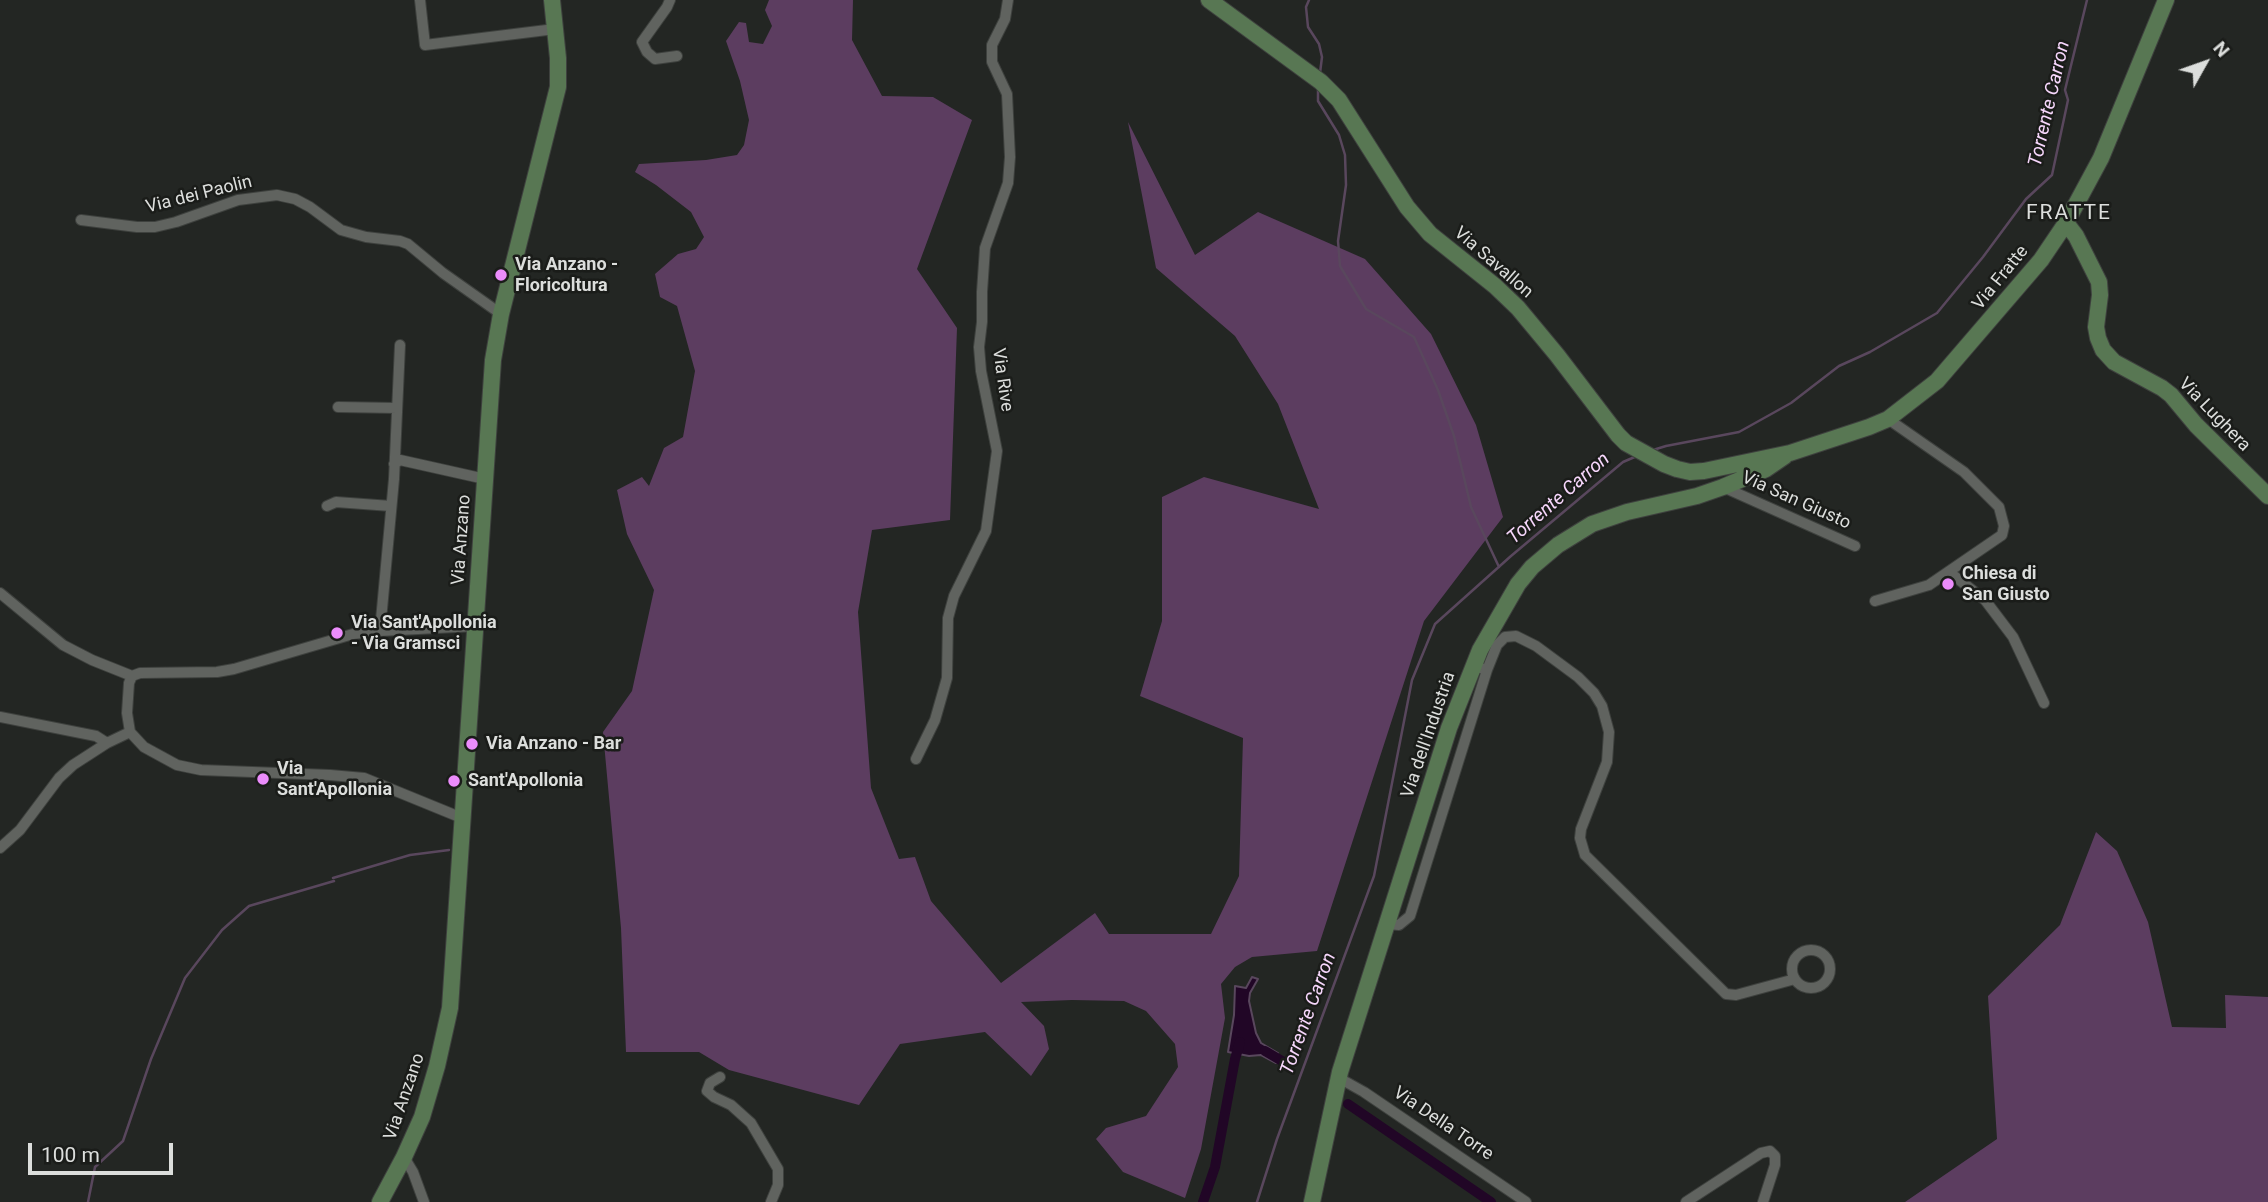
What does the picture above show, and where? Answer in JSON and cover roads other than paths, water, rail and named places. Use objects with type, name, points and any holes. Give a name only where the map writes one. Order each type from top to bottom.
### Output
[{"type":"main road","name":"Via Anzano","points":[[380,1202],[404,1157],[430,1094],[450,1008],[494,360],[501,314],[556,99],[559,78],[552,0]]},
{"type":"main road","name":"Via Savallon","points":[[1209,0],[1317,79],[1339,100],[1407,207],[1430,234],[1518,308],[1626,443],[1677,469],[1704,471],[1790,453]]},
{"type":"main road","name":"Via Fratte","points":[[1790,453],[1888,419],[1915,400],[1954,363],[2041,260],[2066,223],[2101,158],[2166,0]]},
{"type":"main road","name":"Via Lughera","points":[[2066,223],[2076,236],[2099,282],[2096,327],[2103,350],[2114,362],[2171,395],[2196,425],[2268,496]]},
{"type":"main road","name":"Via dell'Industria","points":[[1312,1202],[1326,1130],[1347,1046],[1449,728],[1480,668],[1480,650],[1518,584],[1532,567],[1558,545],[1592,524],[1723,487],[1766,469],[1790,453]]},
{"type":"street","points":[[420,0],[425,45],[555,29]]},
{"type":"street","points":[[670,0],[642,42],[654,60],[677,56]]},
{"type":"street","name":"Via Rive","points":[[916,759],[935,720],[947,678],[948,618],[954,596],[986,531],[997,451],[981,371],[979,347],[985,248],[1008,183],[1010,157],[1007,94],[992,62],[992,45],[1005,19],[1008,0]]},
{"type":"street","name":"Via dei Paolin","points":[[81,220],[155,227],[237,200],[277,195],[295,199],[341,230],[408,244],[443,273],[501,314]]},
{"type":"street","points":[[380,631],[394,464],[400,345]]},
{"type":"street","points":[[338,407],[397,408]]},
{"type":"street","points":[[1875,601],[1929,585],[2002,535],[2004,526],[1999,508],[1964,472],[1888,419]]},
{"type":"street","points":[[394,464],[400,460],[485,479]]},
{"type":"street","name":"Via San Giusto","points":[[1723,487],[1855,547]]},
{"type":"street","points":[[327,506],[336,502],[391,506]]},
{"type":"street","points":[[1949,572],[1985,600],[2013,636],[2044,703]]},
{"type":"street","points":[[0,593],[64,645],[132,676],[157,671],[226,670],[336,639],[380,631],[475,626]]},
{"type":"street","points":[[1480,668],[1504,637],[1516,636],[1536,646],[1578,677],[1602,706],[1609,732],[1606,762],[1581,829],[1580,838],[1585,855],[1726,993],[1736,995],[1795,979]]},
{"type":"street","points":[[132,676],[127,713],[130,733],[155,754],[188,768],[364,778],[462,818]]},
{"type":"street","points":[[0,717],[96,736],[107,743]]},
{"type":"street","points":[[0,848],[20,830],[59,778],[73,765],[107,743],[130,733]]},
{"type":"street","points":[[720,1077],[710,1083],[707,1091],[731,1105],[751,1123],[778,1168],[778,1185],[771,1202]]},
{"type":"street","name":"Via Della Torre","points":[[1339,1078],[1364,1092],[1526,1202]]},
{"type":"street","points":[[1686,1202],[1761,1153],[1770,1151],[1775,1156],[1775,1165],[1763,1202]]},
{"type":"street","points":[[404,1157],[413,1172],[424,1202]]},
{"type":"waterway","points":[[1309,0],[1306,7],[1308,27],[1319,44],[1322,57],[1320,73]]},
{"type":"waterway","name":"Torrente Carron","points":[[1653,450],[1739,432],[1791,403],[1839,366],[1870,352],[1937,313],[2026,199],[2052,175],[2068,100],[2065,90],[2087,0]]},
{"type":"waterway","points":[[1318,87],[1318,101],[1339,135],[1345,155],[1346,185],[1338,241],[1340,266],[1366,309],[1414,337],[1438,390],[1454,436],[1471,507],[1499,567]]},
{"type":"waterway","name":"Torrente Carron","points":[[1257,1202],[1277,1139],[1374,876],[1412,680],[1435,624],[1623,462],[1637,456]]},
{"type":"waterway","points":[[333,878],[410,855],[449,850]]},
{"type":"waterway","points":[[88,1202],[95,1167],[123,1141],[151,1059],[185,978],[222,930],[249,906],[334,881]]},
{"type":"waterway","points":[[1203,1202],[1215,1167],[1240,1042]]},
{"type":"waterway","points":[[1265,1051],[1282,1061]]},
{"type":"waterway","points":[[1348,1104],[1491,1202]]},
{"type":"place","name":"Via Anzano - Floricoltura","points":[[501,275]]},
{"type":"place","name":"Chiesa di San Giusto","points":[[1948,584]]},
{"type":"place","name":"Via Sant'Apollonia - Via Gramsci","points":[[337,633]]},
{"type":"place","name":"Via Anzano - Bar","points":[[472,744]]},
{"type":"place","name":"Via Sant'Apollonia","points":[[263,779]]},
{"type":"place","name":"Sant'Apollonia","points":[[454,781]]},
{"type":"district","name":"FRATTE","points":[[2069,214]]}]
